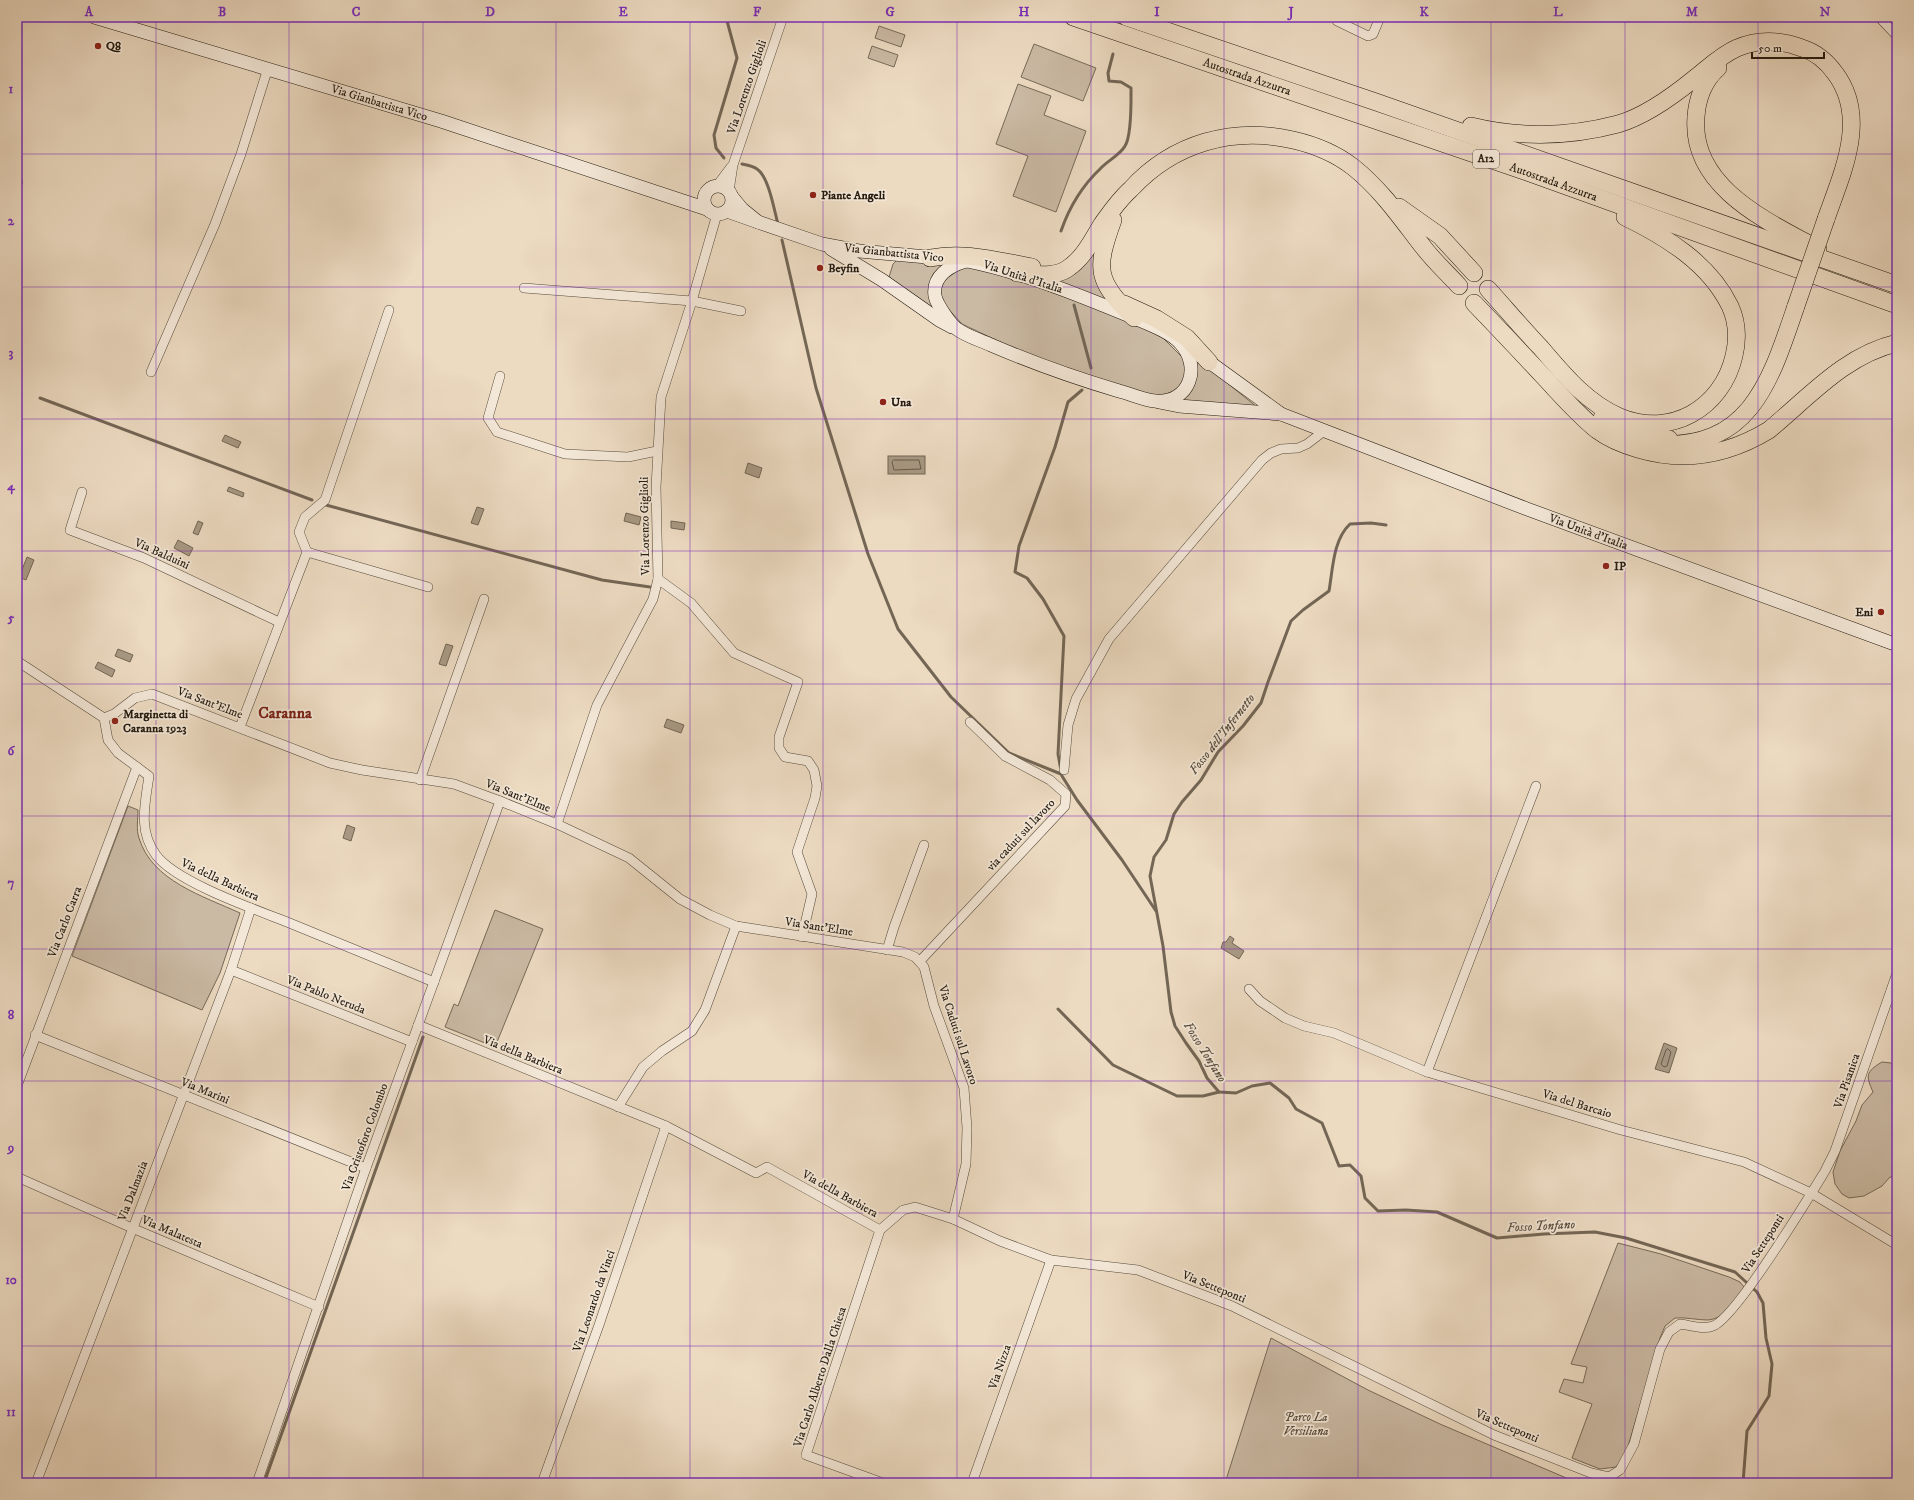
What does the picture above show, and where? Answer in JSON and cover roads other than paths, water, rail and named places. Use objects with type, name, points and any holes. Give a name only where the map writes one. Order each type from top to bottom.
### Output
[{"type":"highway","name":"Autostrada Azzurra","points":[[1073,17],[1527,172],[1897,306]]},
{"type":"highway","name":"Autostrada Azzurra","points":[[1126,17],[1376,102],[1897,285]]},
{"type":"highway","points":[[1376,102],[1484,129],[1523,135],[1572,134],[1619,124],[1658,106],[1712,64],[1738,48],[1753,43],[1779,42],[1792,44],[1807,49],[1830,66],[1839,78],[1850,104],[1852,122],[1850,143],[1776,363],[1761,393],[1744,415],[1723,432],[1689,444],[1662,444],[1637,441],[1604,428],[1574,397],[1474,303]]},
{"type":"highway","points":[[1824,219],[1845,142],[1846,111],[1838,87],[1831,75],[1821,65],[1808,56],[1792,50],[1760,48],[1745,52],[1730,59],[1716,70],[1707,81],[1700,95],[1696,110],[1695,127],[1697,144],[1707,167],[1726,191],[1754,213],[1864,274]]},
{"type":"highway","points":[[1017,273],[1052,274],[1066,270],[1082,256],[1104,222],[1129,190],[1141,178],[1175,154],[1212,139],[1244,134],[1275,136],[1308,143],[1324,149],[1352,166],[1376,186],[1426,250],[1459,286]]},
{"type":"highway","points":[[1527,172],[1594,205],[1619,214],[1642,225],[1686,253],[1702,268],[1723,293],[1735,320],[1736,349],[1727,377],[1712,400],[1691,415],[1667,422],[1643,423],[1630,420],[1574,397]]},
{"type":"highway","points":[[1386,198],[1440,236],[1474,273]]},
{"type":"highway","points":[[930,258],[959,254],[978,256],[1033,267],[1053,267],[1062,264],[1078,251],[1096,223],[1105,213],[1119,204]]},
{"type":"highway","points":[[1119,204],[1106,239],[1102,262],[1104,281],[1117,301],[1134,318]]},
{"type":"highway","points":[[1488,289],[1574,397],[1597,430],[1630,447],[1669,456],[1716,453],[1742,445],[1769,430],[1851,361],[1877,349],[1897,343]]},
{"type":"highway","points":[[1117,301],[1171,327],[1187,338],[1208,362]]},
{"type":"main road","name":"Via Gianbattista Vico","points":[[94,17],[441,121],[717,212],[758,222],[822,244],[858,251],[967,261]]},
{"type":"main road","points":[[663,194],[689,196],[725,188],[742,209],[758,222]]},
{"type":"main road","points":[[710,191],[704,202],[717,212],[732,205],[730,194]]},
{"type":"main road","name":"Via Gianbattista Vico","points":[[822,244],[882,280],[939,320],[956,329]]},
{"type":"main road","name":"Via Unità d'Italia","points":[[1281,414],[1179,406],[1156,401],[1050,369],[956,329],[936,301],[936,283],[947,269],[955,264],[967,261],[1017,273],[1134,318],[1162,331],[1281,414],[1550,517],[1897,645]]},
{"type":"main road","name":"Via Unità d'Italia","points":[[1156,401],[1177,396],[1188,386],[1192,365],[1180,343]]},
{"type":"street","name":"Via Lorenzo Giglioli","points":[[730,194],[733,165],[783,17]]},
{"type":"street","points":[[1337,21],[1368,36],[1373,34],[1376,30],[1380,17]]},
{"type":"street","points":[[1880,17],[1897,36]]},
{"type":"street","points":[[151,372],[220,210],[241,154],[268,68]]},
{"type":"street","name":"Via Lorenzo Giglioli","points":[[710,191],[733,165]]},
{"type":"street","name":"Via Lorenzo Giglioli","points":[[557,824],[597,705],[654,599],[658,579],[657,451],[661,397],[692,301],[717,212]]},
{"type":"street","points":[[524,288],[692,301],[741,311]]},
{"type":"street","points":[[240,727],[307,552],[299,532],[305,516],[325,500],[389,310]]},
{"type":"street","points":[[500,376],[488,418],[497,432],[565,454],[628,457],[657,451]]},
{"type":"street","points":[[1064,770],[1068,724],[1076,699],[1109,639],[1262,460],[1271,453],[1281,449],[1298,448],[1308,444],[1324,431]]},
{"type":"street","name":"Via Balduini","points":[[82,492],[70,530],[144,558],[279,622]]},
{"type":"street","points":[[307,552],[428,587]]},
{"type":"street","points":[[658,579],[691,603],[734,652],[798,682],[779,737],[778,748],[785,757],[808,761],[814,770],[817,786],[815,798],[797,852],[812,894],[802,937]]},
{"type":"street","points":[[420,780],[484,599]]},
{"type":"street","points":[[17,661],[104,718]]},
{"type":"street","name":"Via Sant'Elme","points":[[104,718],[114,714],[135,698],[152,694],[330,763],[420,780],[454,784],[500,801],[557,824],[629,858],[680,899],[736,926],[903,952],[918,959]]},
{"type":"street","name":"Via della Barbiera","points":[[104,718],[108,740],[118,752],[149,776],[144,826],[146,836],[156,855],[166,866],[177,874],[252,908],[434,982]]},
{"type":"street","name":"via caduti sul lavoro","points":[[918,959],[1065,806],[1066,794],[1050,780],[1005,756],[970,722]]},
{"type":"street","name":"Via Carlo Carra","points":[[17,1086],[137,767]]},
{"type":"street","points":[[1427,1072],[1536,786]]},
{"type":"street","name":"Via Cristoforo Colombo","points":[[257,1483],[366,1168],[500,801]]},
{"type":"street","points":[[887,950],[924,845]]},
{"type":"street","name":"Via Dalmazia","points":[[36,1483],[231,970],[252,908]]},
{"type":"street","points":[[618,1107],[643,1067],[662,1051],[692,1031],[705,1010],[736,926]]},
{"type":"street","name":"Via Caduti sul Lavoro","points":[[918,959],[924,967],[934,1006],[964,1088],[967,1128],[966,1164],[953,1219]]},
{"type":"street","name":"Via Pablo Neruda","points":[[231,970],[412,1042]]},
{"type":"street","name":"Via Pisanica","points":[[1811,1193],[1835,1151],[1897,973]]},
{"type":"street","name":"Via del Barcaio","points":[[1249,989],[1260,1001],[1285,1018],[1304,1026],[1334,1033],[1427,1072],[1621,1130],[1744,1162],[1811,1193],[1897,1245]]},
{"type":"street","name":"Via della Barbiera","points":[[418,1025],[666,1126],[756,1173],[767,1167],[880,1230],[903,1210],[915,1207],[953,1219],[1000,1241],[1051,1260]]},
{"type":"street","name":"Via Marini","points":[[35,1035],[366,1168]]},
{"type":"street","name":"Via Leonardo da Vinci","points":[[542,1483],[599,1325],[666,1126]]},
{"type":"street","name":"Via Malatesta","points":[[17,1176],[132,1228],[318,1308]]},
{"type":"street","name":"Via Setteponti","points":[[1051,1260],[1138,1270],[1232,1306],[1494,1435],[1591,1473],[1609,1476],[1620,1470],[1634,1444],[1660,1349],[1669,1332],[1680,1324],[1702,1328],[1713,1326],[1723,1320],[1747,1290],[1811,1193]]},
{"type":"street","name":"Via Carlo Alberto Dalla Chiesa","points":[[880,1230],[806,1455],[883,1483]]},
{"type":"street","name":"Via Nizza","points":[[972,1483],[1051,1260]]},
{"type":"water","points":[[225,435],[241,442],[238,448],[222,441]]},
{"type":"water","points":[[888,456],[925,456],[925,474],[888,474]]},
{"type":"water","points":[[748,463],[762,468],[759,478],[745,473]]},
{"type":"water","points":[[229,487],[244,493],[243,497],[227,491]]},
{"type":"water","points":[[477,507],[484,509],[478,525],[471,523]]},
{"type":"water","points":[[626,513],[641,517],[639,525],[624,521]]},
{"type":"water","points":[[198,521],[203,523],[198,535],[193,533]]},
{"type":"water","points":[[671,521],[685,523],[684,530],[671,528]]},
{"type":"water","points":[[178,540],[193,548],[189,556],[174,548]]},
{"type":"water","points":[[27,557],[34,560],[26,580],[19,577]]},
{"type":"water","points":[[446,644],[453,646],[446,666],[439,664]]},
{"type":"water","points":[[118,649],[133,655],[130,662],[115,656]]},
{"type":"water","points":[[98,662],[115,670],[112,677],[95,668]]},
{"type":"water","points":[[667,719],[684,725],[681,733],[664,727]]},
{"type":"water","points":[[347,825],[355,828],[351,841],[343,838]]},
{"type":"water","points":[[1230,936],[1234,939],[1232,943],[1244,951],[1239,959],[1221,948],[1223,942],[1226,942]]},
{"type":"water","points":[[1664,1043],[1677,1048],[1669,1073],[1655,1069]]},
{"type":"waterway","points":[[724,158],[716,148],[714,135],[737,58],[726,17]]},
{"type":"waterway","points":[[1061,231],[1072,206],[1087,183],[1103,166],[1123,149],[1127,141],[1131,118],[1131,88],[1121,82],[1109,81],[1108,73],[1113,54]]},
{"type":"waterway","points":[[742,164],[752,166],[757,169],[765,179],[778,224]]},
{"type":"waterway","points":[[782,240],[816,388],[868,554],[898,629],[951,697],[1009,753],[1061,774]]},
{"type":"waterway","points":[[1074,305],[1091,368]]},
{"type":"waterway","points":[[1082,390],[1068,402],[1055,447],[1019,546],[1015,572],[1027,578],[1043,599],[1064,636],[1058,754],[1062,776],[1077,800],[1122,860],[1156,911]]},
{"type":"waterway","points":[[40,398],[312,500]]},
{"type":"waterway","points":[[326,505],[602,580],[650,587]]},
{"type":"waterway","name":"Fosso Tonfano","points":[[1386,525],[1371,523],[1350,524],[1344,531],[1337,546],[1329,591],[1291,621],[1261,703],[1243,726],[1218,752],[1201,780],[1182,802],[1174,814],[1166,840],[1154,857],[1150,876],[1163,946],[1171,1012],[1175,1026],[1199,1061],[1207,1078],[1219,1092],[1236,1093],[1252,1086],[1270,1083],[1289,1098],[1296,1109],[1322,1123],[1339,1166],[1350,1165],[1361,1176],[1365,1198],[1378,1211],[1406,1210],[1437,1212],[1497,1238],[1595,1232],[1626,1238],[1735,1272],[1757,1292],[1763,1303],[1766,1338],[1772,1364],[1769,1396],[1747,1431],[1743,1483]]},
{"type":"waterway","points":[[1058,1009],[1113,1065],[1177,1096],[1203,1096],[1219,1092]]},
{"type":"waterway","points":[[264,1483],[423,1037]]},
{"type":"place","name":"Q8","points":[[98,46]]},
{"type":"place","name":"Piante Angeli","points":[[813,195]]},
{"type":"place","name":"Beyfin","points":[[820,268]]},
{"type":"place","name":"Una","points":[[883,402]]},
{"type":"place","name":"IP","points":[[1606,566]]},
{"type":"place","name":"Eni","points":[[1881,612]]},
{"type":"place","name":"Marginetta di Caranna 1923","points":[[115,721]]},
{"type":"district","name":"Caranna","points":[[285,713]]},
{"type":"water label","name":"Fosso dell'Infernetto","points":[[1222,734]]},
{"type":"park label","name":"Parco La Versiliana","points":[[1306,1424]]}]
